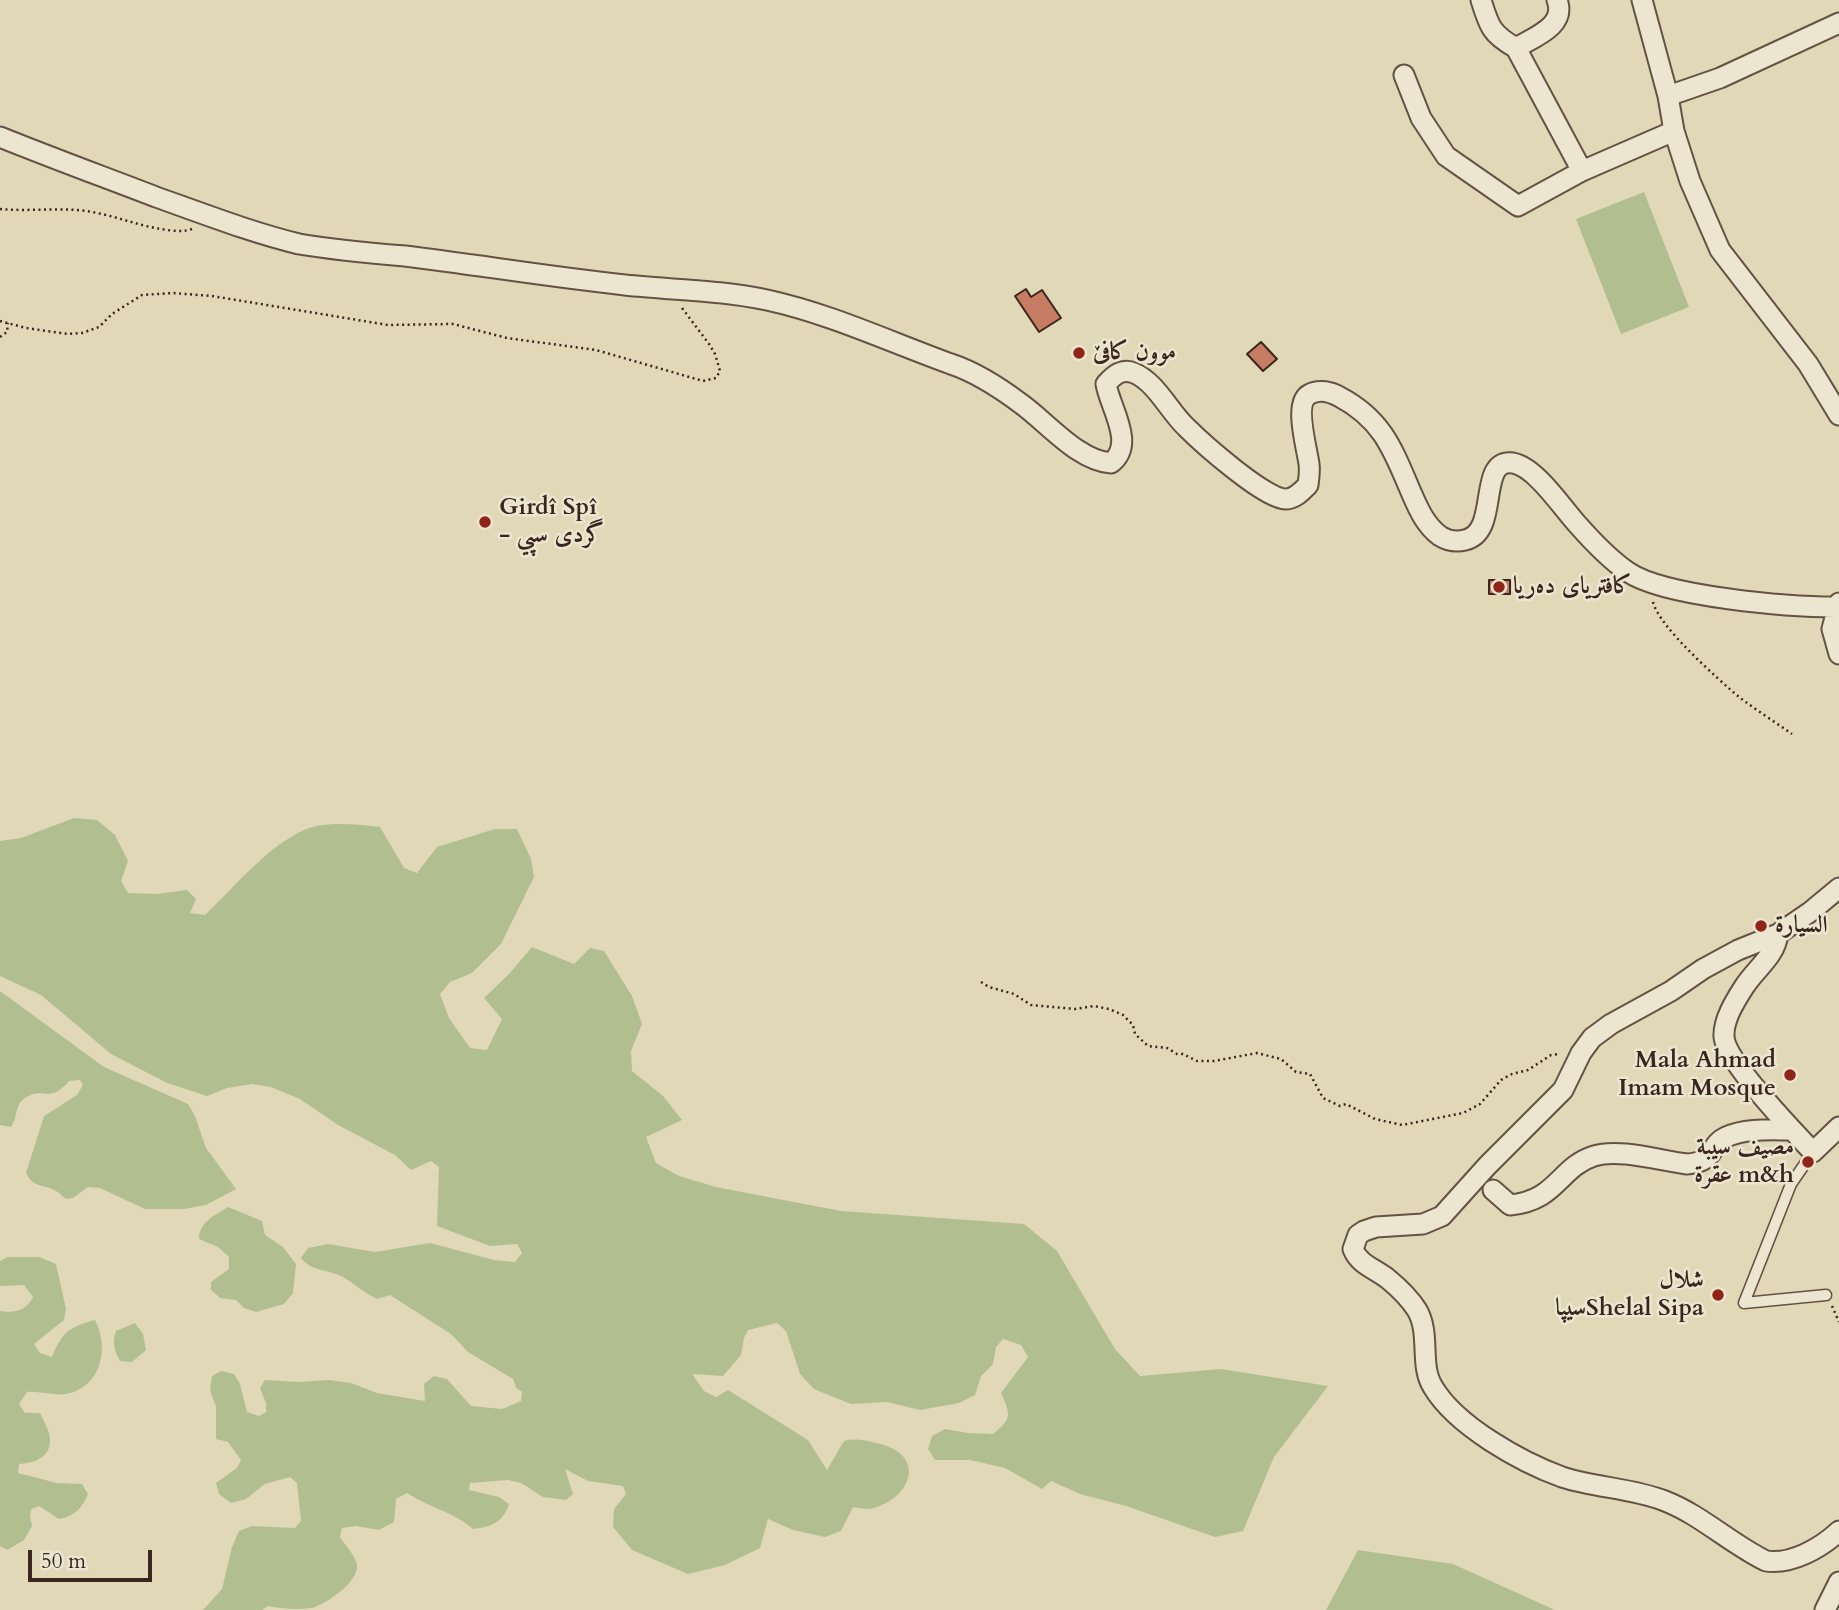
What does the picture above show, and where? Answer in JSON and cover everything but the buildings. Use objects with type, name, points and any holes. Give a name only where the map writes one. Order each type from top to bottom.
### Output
[{"type":"street","points":[[1481,0],[1490,28],[1499,39],[1516,48],[1582,171]]},
{"type":"street","points":[[1516,48],[1554,24],[1559,16],[1557,0]]},
{"type":"street","points":[[1643,0],[1668,96],[1674,131],[1690,181],[1720,250],[1808,364],[1839,415]]},
{"type":"street","points":[[1668,96],[1720,78],[1838,27]]},
{"type":"street","points":[[1404,75],[1421,118],[1446,156],[1517,206],[1582,171],[1674,131]]},
{"type":"street","points":[[0,137],[208,217],[251,232],[299,244],[672,290],[709,291],[800,308],[861,328],[911,350],[955,365],[1021,403],[1082,453],[1099,462],[1111,463],[1119,457],[1123,446],[1107,384],[1113,376],[1122,371],[1133,372],[1147,382],[1186,427],[1229,466],[1272,496],[1287,499],[1299,495],[1308,485],[1309,466],[1302,414],[1303,400],[1308,394],[1320,391],[1336,395],[1371,418],[1391,446],[1426,523],[1441,537],[1455,541],[1469,540],[1481,531],[1493,475],[1502,465],[1513,463],[1546,486],[1605,554],[1630,574],[1656,585],[1697,593],[1787,605],[1838,605],[1832,629],[1839,654]]},
{"type":"street","points":[[1839,888],[1778,934],[1714,962],[1592,1038],[1581,1053],[1563,1090],[1442,1216],[1423,1224],[1376,1227],[1358,1234],[1354,1242],[1355,1255],[1388,1279],[1417,1311],[1426,1344],[1428,1375],[1440,1397],[1476,1430],[1522,1458],[1563,1477],[1646,1494],[1669,1502],[1766,1560],[1776,1563],[1820,1545],[1839,1531]]},
{"type":"street","points":[[1778,934],[1776,948],[1745,986],[1726,1021],[1724,1038],[1728,1053],[1814,1152],[1839,1127]]},
{"type":"street","points":[[1493,1190],[1510,1205],[1526,1203],[1546,1194],[1576,1167],[1593,1156],[1614,1153],[1687,1164],[1697,1163],[1707,1158],[1724,1137],[1757,1130],[1792,1129]]},
{"type":"street","points":[[1825,1610],[1839,1582]]},
{"type":"lane","points":[[1814,1152],[1791,1184],[1744,1303],[1826,1295]]},
{"type":"path","points":[[0,209],[97,212],[133,224],[187,231],[200,226],[208,217]]},
{"type":"path","points":[[0,321],[68,334],[82,333],[99,327],[112,314],[142,295],[173,293],[212,296],[388,325],[453,324],[507,338],[596,350],[703,382],[716,378],[720,371],[715,354],[672,290]]},
{"type":"path","points":[[0,337],[7,332],[8,323]]},
{"type":"path","points":[[1656,585],[1653,604],[1668,628],[1740,697],[1792,734]]},
{"type":"path","points":[[981,982],[1014,994],[1031,1005],[1074,1009],[1094,1006],[1109,1009],[1122,1015],[1133,1025],[1135,1034],[1148,1046],[1167,1048],[1197,1060],[1214,1061],[1257,1053],[1270,1055],[1281,1059],[1296,1072],[1310,1074],[1323,1098],[1340,1106],[1346,1104],[1375,1119],[1402,1125],[1463,1113],[1480,1104],[1500,1080],[1528,1070],[1551,1055],[1581,1053]]},
{"type":"path","points":[[1826,1295],[1839,1322]]},
{"type":"green space","points":[[1644,192],[1689,307],[1621,334],[1576,219]]},
{"type":"green space","points":[[74,818],[97,820],[115,835],[128,861],[121,881],[128,893],[156,894],[187,890],[196,899],[190,913],[205,915],[251,868],[276,847],[312,827],[341,824],[380,827],[404,868],[417,873],[437,847],[495,829],[517,829],[531,859],[534,877],[501,944],[472,973],[450,982],[440,994],[449,1018],[470,1048],[487,1050],[502,1019],[484,998],[532,947],[574,964],[590,948],[604,951],[632,996],[642,1024],[631,1051],[632,1071],[663,1096],[682,1120],[646,1137],[656,1163],[679,1176],[716,1187],[841,1211],[1024,1224],[1057,1251],[1115,1349],[1140,1376],[1221,1369],[1328,1386],[1274,1457],[1243,1531],[1215,1537],[1126,1506],[1080,1494],[1051,1481],[1042,1489],[1005,1468],[970,1460],[935,1460],[928,1449],[932,1436],[945,1429],[993,1434],[1007,1420],[1007,1407],[1001,1393],[1028,1357],[1021,1345],[1003,1339],[996,1347],[993,1364],[981,1376],[975,1395],[959,1403],[920,1410],[887,1402],[851,1404],[814,1389],[800,1374],[786,1331],[777,1323],[748,1330],[741,1355],[723,1376],[692,1374],[704,1391],[716,1397],[728,1390],[808,1440],[827,1470],[844,1441],[848,1440],[876,1443],[892,1448],[902,1456],[908,1465],[909,1475],[898,1494],[874,1508],[853,1507],[841,1531],[825,1537],[793,1530],[768,1519],[760,1548],[725,1565],[688,1574],[632,1550],[613,1527],[614,1509],[626,1494],[623,1486],[588,1481],[565,1469],[573,1494],[566,1500],[543,1497],[521,1483],[508,1480],[470,1483],[469,1490],[499,1497],[509,1504],[500,1519],[486,1527],[473,1529],[458,1518],[407,1493],[396,1499],[394,1522],[379,1530],[356,1526],[342,1528],[340,1537],[354,1558],[356,1572],[347,1585],[318,1606],[301,1609],[268,1606],[262,1610],[203,1610],[222,1589],[232,1547],[239,1531],[252,1526],[295,1528],[301,1521],[297,1483],[290,1477],[265,1484],[246,1499],[231,1503],[219,1494],[216,1483],[237,1468],[241,1460],[228,1442],[216,1439],[216,1407],[210,1390],[212,1376],[221,1371],[234,1374],[240,1384],[247,1412],[259,1416],[266,1412],[266,1403],[260,1388],[265,1380],[329,1380],[351,1383],[377,1393],[425,1401],[424,1384],[434,1376],[447,1379],[471,1406],[502,1409],[521,1401],[522,1392],[516,1388],[513,1379],[468,1352],[451,1334],[390,1295],[377,1299],[337,1274],[305,1263],[301,1258],[308,1248],[328,1244],[375,1252],[430,1243],[494,1260],[515,1262],[522,1253],[517,1244],[490,1246],[437,1226],[439,1167],[431,1161],[411,1170],[395,1155],[338,1125],[300,1099],[271,1087],[252,1084],[227,1088],[207,1096],[167,1083],[111,1054],[41,995],[0,976],[0,841],[21,838]]},
{"type":"green space","points":[[0,991],[104,1067],[188,1104],[206,1148],[236,1189],[206,1205],[184,1209],[145,1209],[100,1188],[88,1187],[73,1198],[66,1199],[56,1191],[32,1181],[26,1173],[44,1116],[77,1095],[83,1085],[80,1080],[69,1081],[56,1092],[37,1093],[25,1098],[19,1104],[11,1127],[0,1125]]},
{"type":"green space","points":[[228,1207],[262,1221],[265,1235],[283,1247],[296,1264],[293,1293],[284,1304],[256,1312],[244,1308],[236,1300],[220,1298],[211,1290],[211,1282],[229,1269],[229,1257],[218,1247],[199,1239],[200,1233],[209,1220]]},
{"type":"green space","points":[[7,1257],[39,1257],[56,1264],[66,1309],[64,1320],[34,1344],[40,1353],[52,1357],[63,1336],[79,1325],[95,1320],[102,1343],[102,1354],[95,1375],[78,1390],[66,1394],[27,1392],[19,1404],[25,1413],[40,1413],[48,1429],[50,1445],[45,1455],[36,1461],[19,1464],[18,1473],[57,1483],[82,1484],[88,1494],[77,1511],[65,1518],[59,1519],[39,1506],[31,1509],[32,1526],[24,1540],[7,1550],[0,1546],[0,1311],[20,1310],[33,1297],[24,1285],[0,1286],[0,1261]]},
{"type":"green space","points":[[135,1323],[143,1334],[146,1350],[132,1362],[120,1361],[114,1346],[116,1331]]},
{"type":"green space","points":[[1358,1550],[1453,1564],[1555,1610],[1326,1610]]},
{"type":"place","name":"موون کافێ","points":[[1079,353]]},
{"type":"place","name":"Girdî Spî - گردی سپي","points":[[485,522]]},
{"type":"place","name":"کافتریای دەریا","points":[[1499,587]]},
{"type":"place","name":"السيارة","points":[[1761,926]]},
{"type":"place","name":"Mala Ahmad Imam Mosque","points":[[1790,1075]]},
{"type":"place","name":"مصيف سيبة عقرة m&h","points":[[1808,1162]]},
{"type":"place","name":"شلال سیپاShelal Sipa","points":[[1718,1295]]}]
